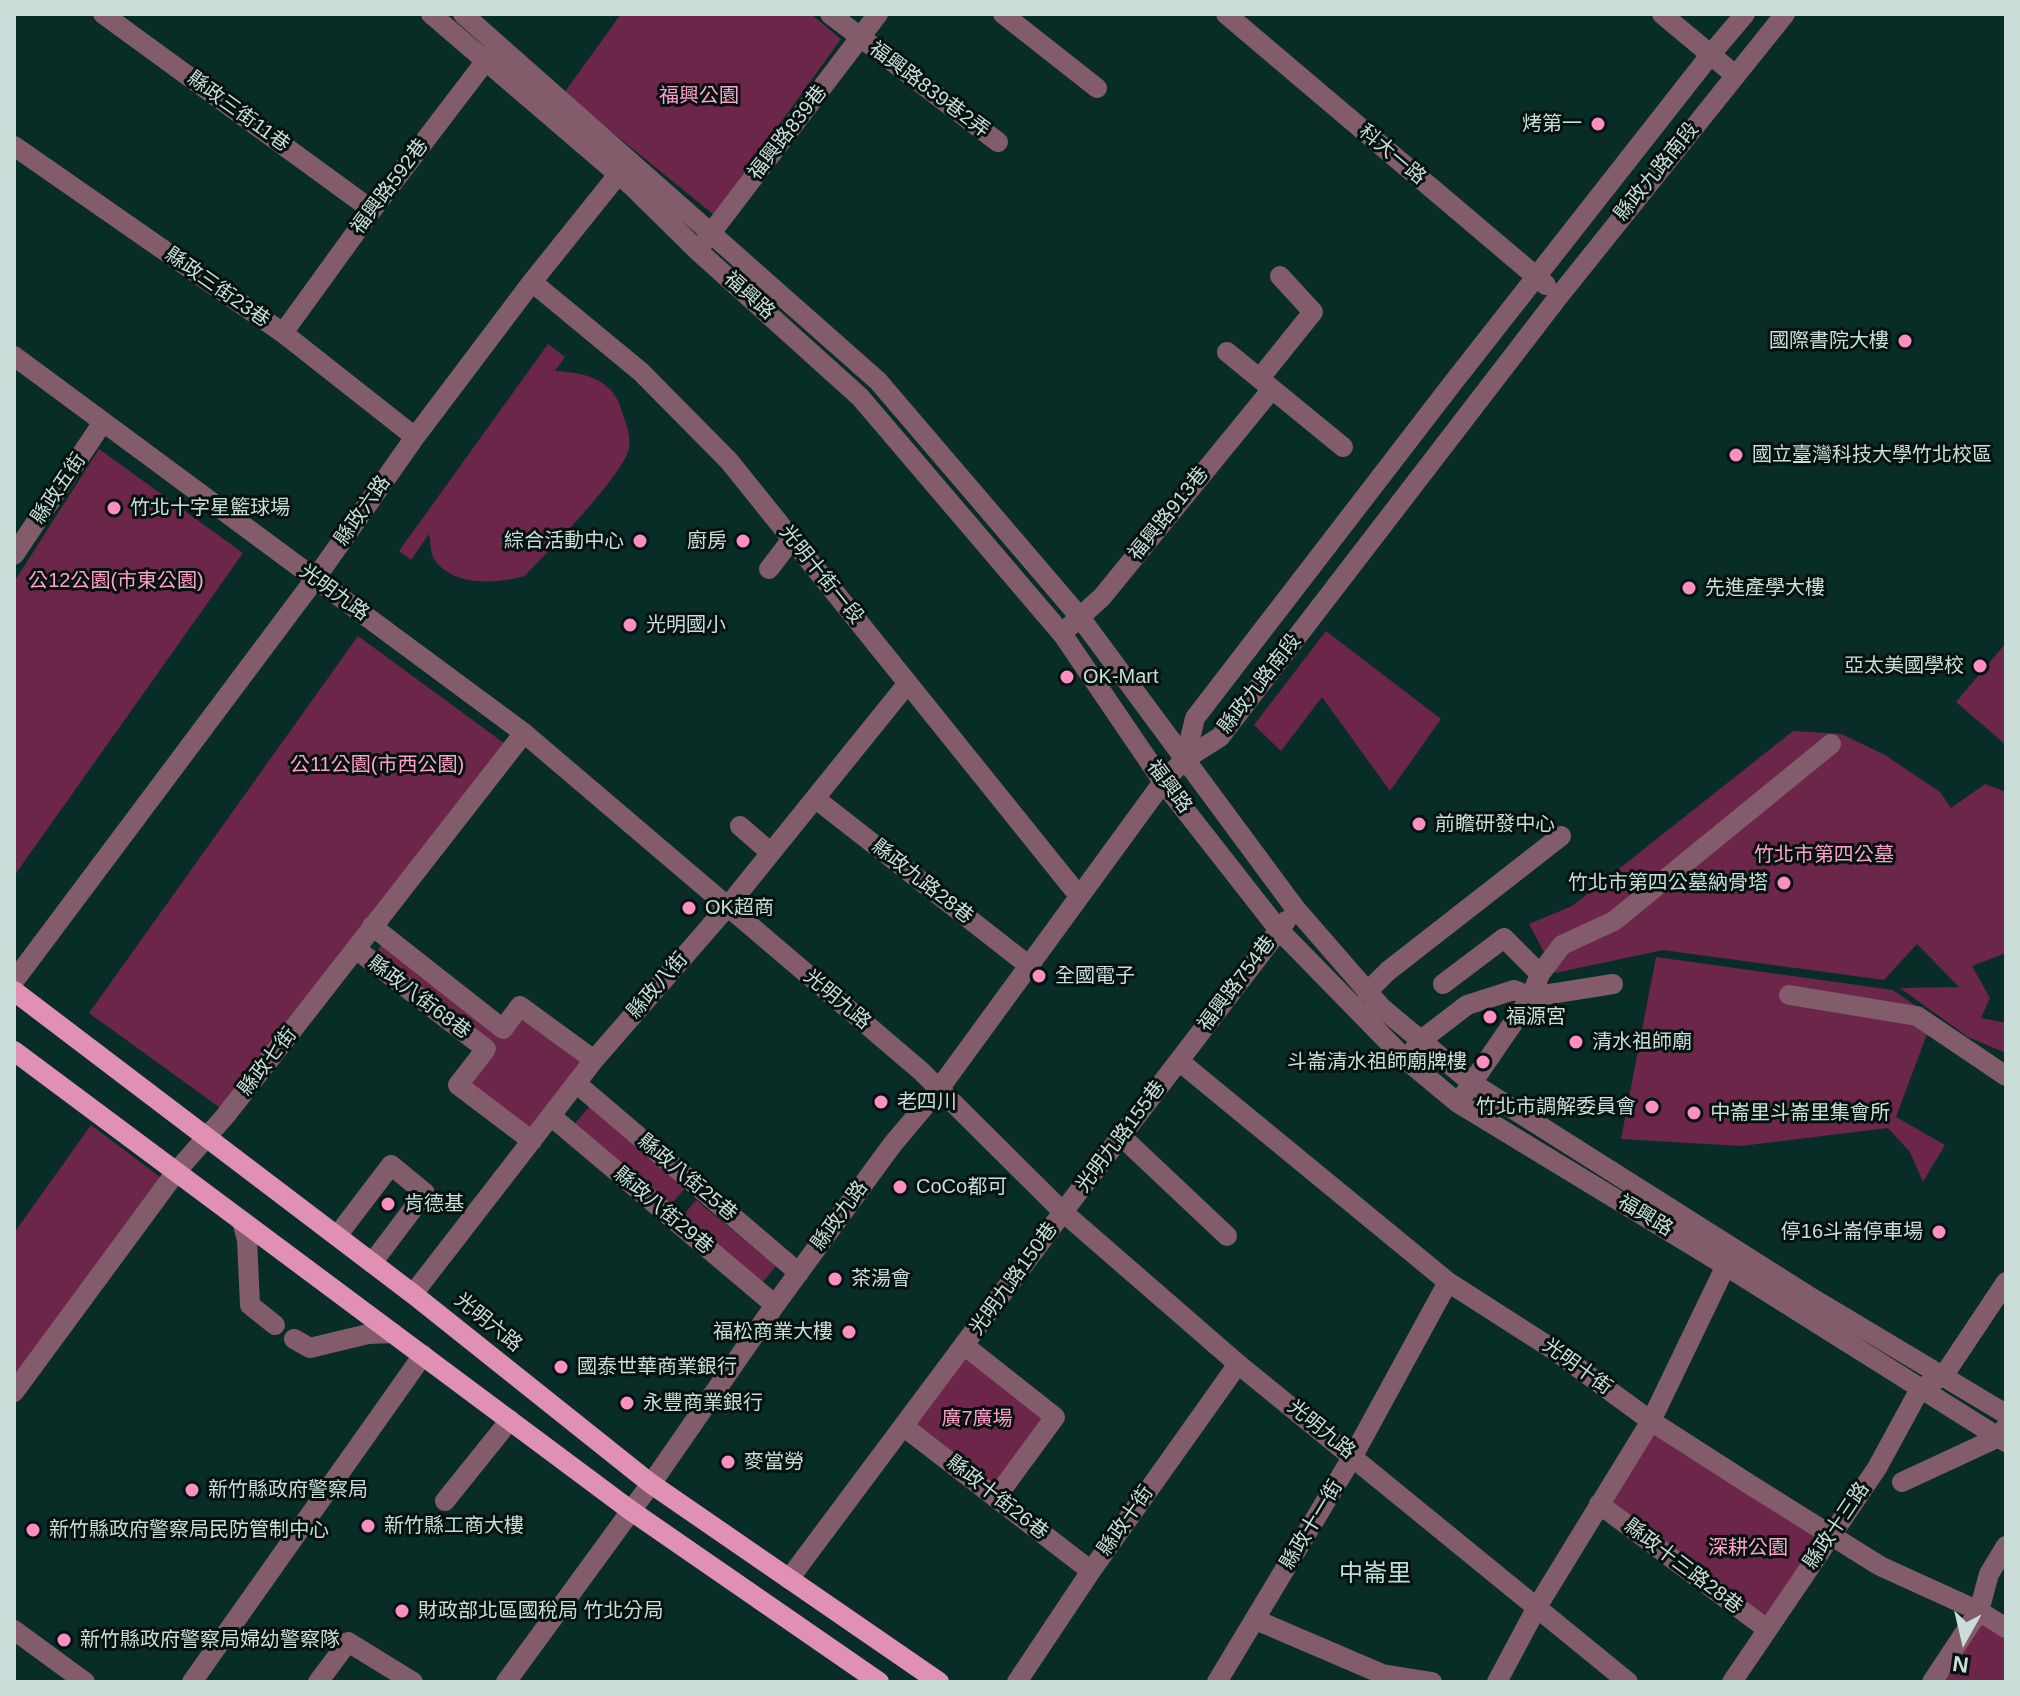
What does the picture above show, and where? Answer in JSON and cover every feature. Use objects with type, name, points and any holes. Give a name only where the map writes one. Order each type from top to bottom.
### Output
[{"type":"main road","name":"光明六路","points":[[14,991],[413,1294],[650,1483],[939,1682]]},
{"type":"main road","points":[[14,1051],[630,1510],[879,1682]]},
{"type":"street","name":"縣政三街11巷","points":[[103,14],[372,210]]},
{"type":"street","name":"福興路","points":[[431,14],[493,51]]},
{"type":"street","name":"福興路","points":[[463,14],[493,51],[624,167],[711,233],[878,381],[1079,616],[1295,908],[1382,1008],[1472,1083],[1920,1389],[2004,1435]]},
{"type":"street","name":"福興路839巷2弄","points":[[830,14],[998,142]]},
{"type":"street","name":"福興路839巷","points":[[698,251],[878,14]]},
{"type":"street","points":[[1003,14],[1097,88]]},
{"type":"street","name":"科大一路","points":[[1226,14],[1559,296]]},
{"type":"street","points":[[1662,14],[1735,75]]},
{"type":"street","name":"縣政九路南段","points":[[1185,759],[1195,718],[1452,384],[1745,14]]},
{"type":"street","name":"縣政九路南段","points":[[1185,759],[1220,737],[1559,296],[1785,14]]},
{"type":"street","name":"福興路592巷","points":[[283,333],[493,51]]},
{"type":"street","name":"縣政三街23巷","points":[[14,146],[283,333],[415,437]]},
{"type":"street","name":"福興路","points":[[624,167],[698,251],[860,397],[1063,635],[1163,782],[1279,930],[1405,1059],[1458,1103],[1730,1257],[1807,1295],[2006,1414]]},
{"type":"street","name":"縣政六路","points":[[14,981],[315,579],[415,437],[624,167]]},
{"type":"street","name":"福興路913巷","points":[[1063,635],[1079,616],[1102,597],[1266,384],[1313,312],[1280,276]]},
{"type":"street","name":"光明十街一段","points":[[532,282],[641,372],[729,461],[1079,896]]},
{"type":"street","points":[[1227,352],[1343,447]]},
{"type":"street","name":"光明九路","points":[[14,356],[524,733],[939,1089],[1063,1212],[1238,1364],[1628,1682]]},
{"type":"street","name":"縣政五街","points":[[14,555],[103,422]]},
{"type":"street","points":[[769,569],[792,539]]},
{"type":"street","name":"縣政八街","points":[[413,1294],[594,1060],[728,906],[908,683]]},
{"type":"street","name":"縣政七街","points":[[14,1392],[176,1172],[207,1137],[524,733]]},
{"type":"street","points":[[1458,1103],[1531,997],[1540,974],[1562,945],[1614,921],[1831,744]]},
{"type":"street","name":"縣政九路","points":[[517,1678],[630,1510],[775,1305],[892,1145],[939,1089],[1163,782],[1185,759]]},
{"type":"street","name":"縣政九路28巷","points":[[816,799],[1028,965]]},
{"type":"street","points":[[740,826],[771,853]]},
{"type":"street","points":[[1367,992],[1388,971],[1561,836]]},
{"type":"street","name":"福興路754巷","points":[[1179,1061],[1295,908]]},
{"type":"street","name":"縣政八街68巷","points":[[372,926],[503,1029],[520,1006],[594,1060]]},
{"type":"street","points":[[1443,984],[1504,938],[1540,974]]},
{"type":"street","name":"縣政八街68巷","points":[[356,949],[486,1049],[458,1085],[532,1141]]},
{"type":"street","points":[[1405,1059],[1420,1041],[1467,1005],[1514,990],[1531,997],[1613,984]]},
{"type":"street","points":[[1789,995],[1917,1016],[2006,1076]]},
{"type":"street","name":"光明九路155巷","points":[[1063,1212],[1179,1061]]},
{"type":"street","name":"光明十街","points":[[1179,1061],[1448,1282],[1551,1348],[1651,1421],[1880,1566],[1979,1611],[2006,1628]]},
{"type":"street","name":"縣政八街25巷","points":[[576,1083],[799,1273]]},
{"type":"street","name":"縣政八街29巷","points":[[551,1116],[775,1305]]},
{"type":"street","points":[[1121,1136],[1227,1236]]},
{"type":"street","points":[[337,1236],[391,1165],[425,1193],[372,1263]]},
{"type":"street","name":"光明九路150巷","points":[[789,1579],[1063,1212]]},
{"type":"street","points":[[242,1221],[247,1240],[250,1305],[275,1325]]},
{"type":"street","points":[[1497,1682],[1537,1607],[1651,1421],[1730,1257]]},
{"type":"street","name":"縣政十一街","points":[[1217,1682],[1353,1456],[1448,1282]]},
{"type":"street","points":[[1920,1389],[1944,1375],[2006,1282]]},
{"type":"street","points":[[294,1339],[310,1348],[368,1334],[393,1333]]},
{"type":"street","name":"光明九路150巷","points":[[965,1346],[1055,1417],[997,1496]]},
{"type":"street","points":[[192,1682],[423,1355]]},
{"type":"street","name":"縣政十街","points":[[1017,1682],[1091,1571],[1238,1364]]},
{"type":"street","name":"縣政十三路","points":[[1732,1682],[1877,1468],[1920,1389]]},
{"type":"street","points":[[445,1501],[510,1420]]},
{"type":"street","name":"縣政十街26巷","points":[[903,1426],[1091,1571]]},
{"type":"street","points":[[1902,1482],[2004,1435]]},
{"type":"street","name":"縣政十三路28巷","points":[[1599,1504],[1767,1629]]},
{"type":"street","points":[[1932,1682],[1979,1611],[1989,1574],[2006,1546]]},
{"type":"street","points":[[1256,1620],[1382,1674],[1432,1682]]},
{"type":"street","points":[[14,1630],[85,1682]]},
{"type":"street","points":[[318,1682],[348,1642],[413,1682]]},
{"type":"green space","name":"福興公園","points":[[621,14],[811,14],[841,39],[714,215],[564,93]]},
{"type":"green space","points":[[548,344],[565,357],[555,371],[594,378],[616,396],[629,438],[629,448],[614,476],[525,576],[476,581],[453,575],[434,559],[429,534],[411,560],[399,551]]},
{"type":"green space","name":"公12公園(市東公園)","points":[[99,449],[243,553],[14,876],[14,582]]},
{"type":"green space","points":[[1326,631],[1441,719],[1390,791],[1322,697],[1281,751],[1254,725]]},
{"type":"green space","name":"公11公園(市西公園)","points":[[358,636],[508,746],[223,1110],[89,1013]]},
{"type":"green space","points":[[2006,643],[2006,745],[1956,702]]},
{"type":"green space","name":"竹北市第四公墓","points":[[1793,731],[1841,734],[1885,755],[1940,792],[1951,808],[1985,784],[2006,792],[2006,953],[1972,966],[1990,998],[1981,1018],[2006,1023],[2006,1053],[1968,1037],[1900,988],[1959,987],[1917,944],[1884,980],[1663,950],[1555,973],[1529,924],[1572,906]]},
{"type":"green space","points":[[384,942],[505,1036],[522,1017],[583,1064],[530,1131],[470,1085],[497,1051],[374,955]]},
{"type":"green space","points":[[1656,957],[1893,990],[1933,1018],[1896,1117],[1945,1145],[1923,1182],[1910,1152],[1888,1128],[1741,1146],[1621,1139]]},
{"type":"green space","points":[[590,1106],[686,1187],[667,1209],[571,1128]]},
{"type":"green space","points":[[91,1125],[168,1183],[14,1392],[14,1233]]},
{"type":"green space","points":[[696,1200],[776,1266],[761,1284],[681,1218]]},
{"type":"green space","name":"廣7廣場","points":[[965,1346],[1055,1417],[997,1496],[903,1426]]},
{"type":"green space","name":"深耕公園","points":[[1651,1421],[1830,1534],[1767,1629],[1599,1504]]},
{"type":"green space","points":[[1979,1611],[2006,1628],[2006,1682],[1932,1682]]},
{"type":"place","name":"烤第一","points":[[1598,124]]},
{"type":"place","name":"國際書院大樓","points":[[1905,341]]},
{"type":"place","name":"國立臺灣科技大學竹北校區","points":[[1736,455]]},
{"type":"place","name":"竹北十字星籃球場","points":[[114,508]]},
{"type":"place","name":"綜合活動中心","points":[[640,541]]},
{"type":"place","name":"廚房","points":[[743,541]]},
{"type":"place","name":"先進產學大樓","points":[[1689,588]]},
{"type":"place","name":"光明國小","points":[[630,625]]},
{"type":"place","name":"亞太美國學校","points":[[1980,666]]},
{"type":"place","name":"OK-Mart","points":[[1067,677]]},
{"type":"place","name":"前瞻研發中心","points":[[1419,824]]},
{"type":"place","name":"竹北市第四公墓納骨塔","points":[[1784,883]]},
{"type":"place","name":"OK超商","points":[[689,908]]},
{"type":"place","name":"全國電子","points":[[1039,976]]},
{"type":"place","name":"福源宮","points":[[1490,1017]]},
{"type":"place","name":"清水祖師廟","points":[[1576,1042]]},
{"type":"place","name":"斗崙清水祖師廟牌樓","points":[[1483,1062]]},
{"type":"place","name":"老四川","points":[[881,1102]]},
{"type":"place","name":"竹北市調解委員會","points":[[1652,1107]]},
{"type":"place","name":"中崙里斗崙里集會所","points":[[1694,1113]]},
{"type":"place","name":"CoCo都可","points":[[900,1187]]},
{"type":"place","name":"肯德基","points":[[388,1204]]},
{"type":"place","name":"停16斗崙停車場","points":[[1939,1232]]},
{"type":"place","name":"茶湯會","points":[[835,1279]]},
{"type":"place","name":"福松商業大樓","points":[[849,1332]]},
{"type":"place","name":"國泰世華商業銀行","points":[[561,1367]]},
{"type":"place","name":"永豐商業銀行","points":[[627,1403]]},
{"type":"place","name":"麥當勞","points":[[728,1462]]},
{"type":"place","name":"新竹縣政府警察局","points":[[192,1490]]},
{"type":"place","name":"新竹縣工商大樓","points":[[368,1526]]},
{"type":"place","name":"新竹縣政府警察局民防管制中心","points":[[33,1530]]},
{"type":"place","name":"財政部北區國稅局 竹北分局","points":[[402,1611]]},
{"type":"place","name":"新竹縣政府警察局婦幼警察隊","points":[[64,1640]]},
{"type":"district","name":"中崙里","points":[[1375,1574]]}]
